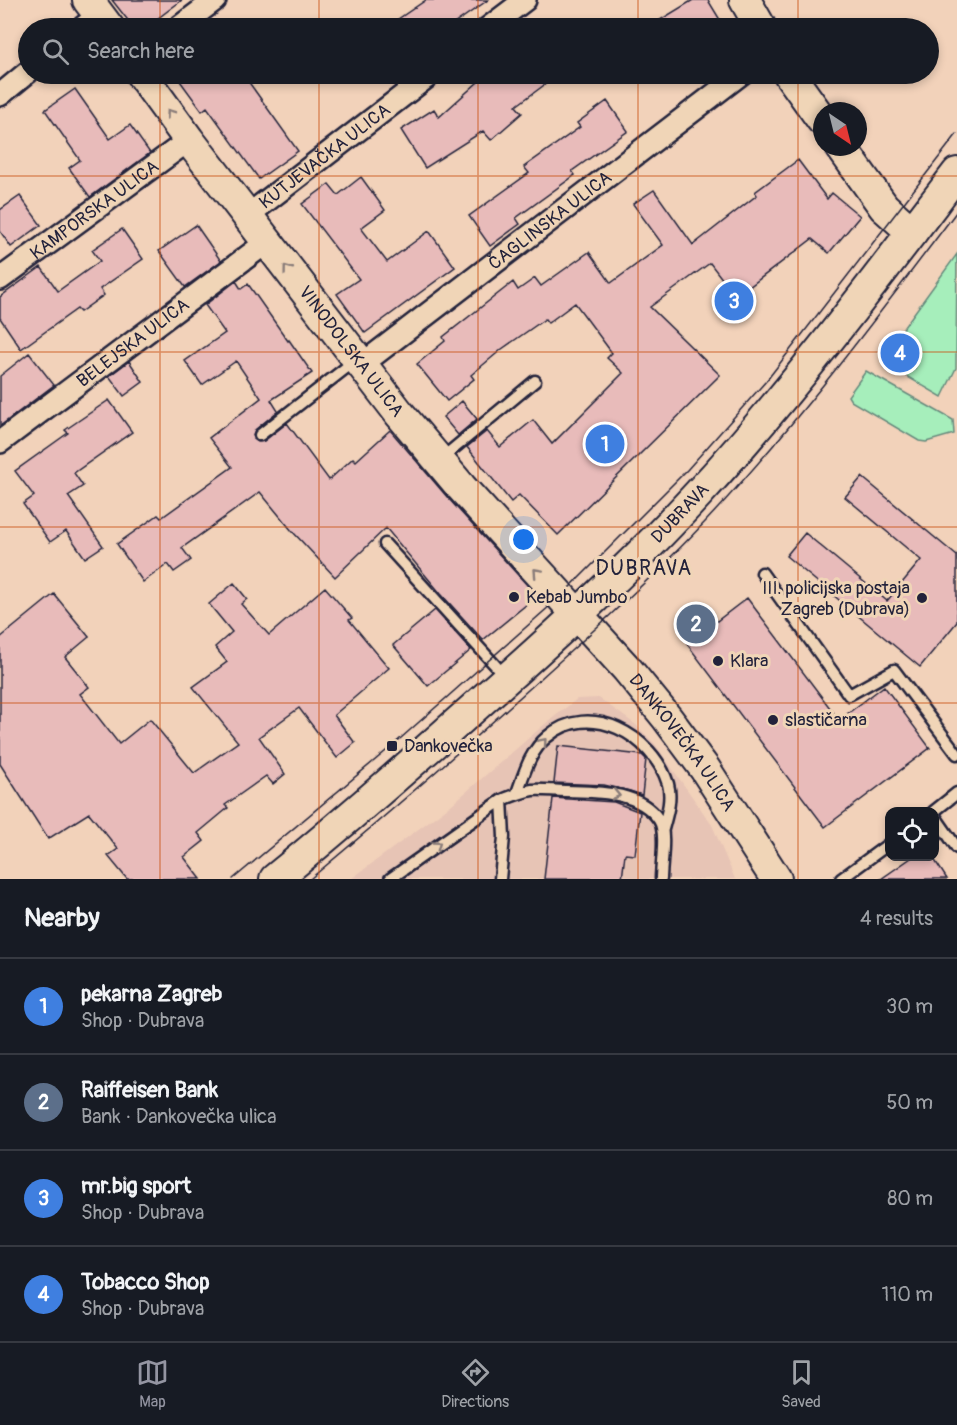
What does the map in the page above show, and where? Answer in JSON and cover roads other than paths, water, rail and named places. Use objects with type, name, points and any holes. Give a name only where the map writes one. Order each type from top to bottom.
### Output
[{"type":"main road","points":[[745,0],[756,18]]},
{"type":"main road","name":"VINODOLSKA ULICA","points":[[148,84],[359,363],[438,461],[577,615]]},
{"type":"main road","points":[[796,84],[813,107]]},
{"type":"main road","points":[[847,156],[884,207],[912,232]]},
{"type":"main road","name":"DUBRAVA","points":[[275,879],[507,678],[577,615],[665,529],[739,449],[833,335],[957,173]]},
{"type":"main road","name":"DANKOVEČKA ULICA","points":[[577,615],[627,669],[667,718],[705,769],[776,879]]},
{"type":"street","points":[[191,18],[215,0]]},
{"type":"street","points":[[501,18],[525,0]]},
{"type":"street","points":[[0,95],[18,80]]},
{"type":"street","name":"KUTJEVAČKA ULICA","points":[[247,216],[417,84]]},
{"type":"street","name":"ČAGLINSKA ULICA","points":[[359,363],[728,84]]},
{"type":"street","name":"KAMPORSKA ULICA","points":[[0,279],[189,140]]},
{"type":"street","name":"BELEJSKA ULICA","points":[[0,442],[267,242]]},
{"type":"lane","points":[[260,435],[359,363]]},
{"type":"lane","points":[[438,461],[535,381]]},
{"type":"lane","points":[[386,544],[507,678]]},
{"type":"lane","points":[[762,573],[849,695],[894,670],[957,754]]},
{"type":"lane","points":[[517,793],[527,763],[545,738],[563,726],[585,721],[606,724],[627,732],[646,748],[668,784],[670,802],[663,831],[661,879]]},
{"type":"lane","points":[[390,879],[502,800],[517,793],[534,790],[610,793],[629,798],[649,810],[659,820],[663,831]]},
{"type":"lane","points":[[939,809],[957,794]]},
{"type":"lane","points":[[500,879],[504,837],[502,800]]},
{"type":"lane","points":[[939,821],[957,848]]},
{"type":"lane","points":[[841,879],[885,847]]},
{"type":"tram line","points":[[233,879],[392,746],[560,597],[687,470],[767,380],[957,134]]},
{"type":"tram line","points":[[310,879],[499,716],[617,609],[689,539],[740,484],[804,408],[957,211]]},
{"type":"place","name":"mr.big sport","points":[[734,301]]},
{"type":"place","name":"Tobacco Shop","points":[[900,353]]},
{"type":"place","name":"pekarna Zagreb","points":[[605,444]]},
{"type":"place","name":"Kebab Jumbo","points":[[514,597]]},
{"type":"place","name":"III. policijska postaja Zagreb (Dubrava)","points":[[922,598]]},
{"type":"place","name":"Raiffeisen Bank","points":[[696,624]]},
{"type":"place","name":"Klara","points":[[718,661]]},
{"type":"place","name":"slastičarna","points":[[773,720]]},
{"type":"place","name":"Dankovečka","points":[[392,746]]},
{"type":"district","name":"DUBRAVA","points":[[644,568]]}]
